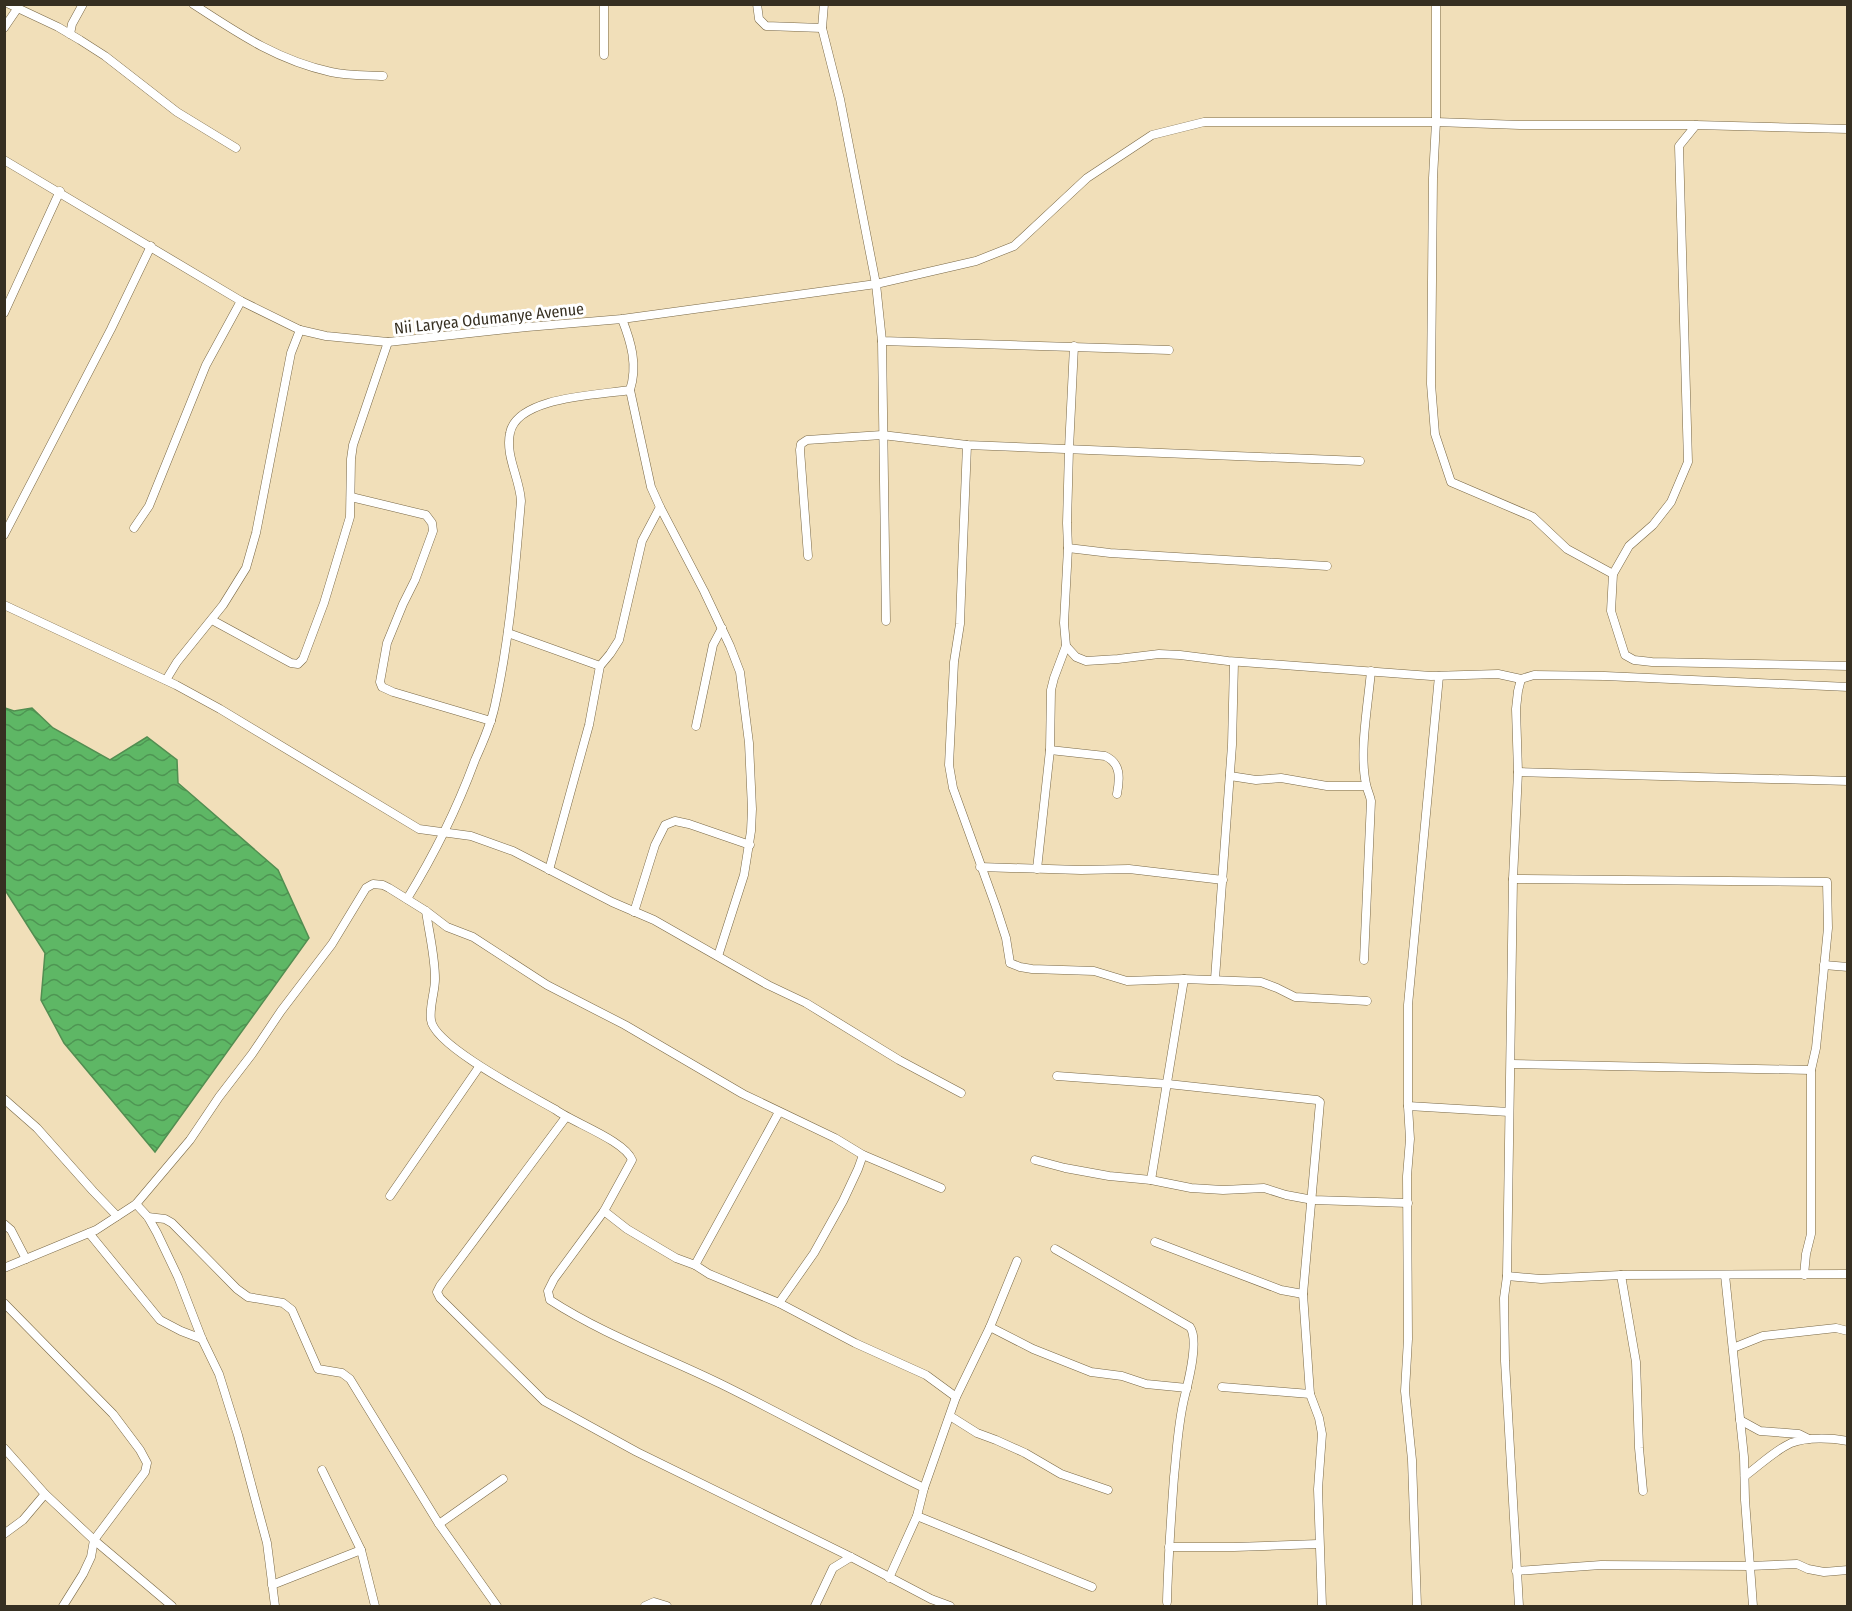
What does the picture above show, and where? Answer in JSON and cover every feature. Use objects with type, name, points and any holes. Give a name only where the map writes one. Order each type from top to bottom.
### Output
[{"type":"street","points":[[9,4],[70,34],[105,56],[177,112],[236,148]]},
{"type":"street","points":[[70,34],[72,24],[83,4]]},
{"type":"street","points":[[193,4],[265,49],[283,57],[333,72],[383,76]]},
{"type":"street","points":[[603,56],[604,4]]},
{"type":"street","points":[[757,4],[759,19],[766,26],[822,28]]},
{"type":"street","points":[[824,4],[822,28],[840,99],[876,284],[882,341],[886,621]]},
{"type":"street","points":[[1436,4],[1431,384],[1435,435],[1450,482],[1533,518],[1567,549],[1613,574]]},
{"type":"street","points":[[4,28],[17,9]]},
{"type":"street","name":"Nii Laryea Odumanye Avenue","points":[[4,160],[60,191],[241,301],[300,330],[326,336],[388,342],[622,319],[876,284],[976,261],[1014,246],[1087,178],[1152,135],[1204,123],[1436,122],[1848,129]]},
{"type":"street","points":[[1696,125],[1678,146],[1688,462],[1671,502],[1653,525],[1629,546],[1613,574],[1611,611],[1625,656],[1635,660],[1848,666]]},
{"type":"street","points":[[4,313],[60,191]]},
{"type":"street","points":[[4,535],[111,329],[151,246]]},
{"type":"street","points":[[134,528],[149,506],[206,365],[241,301]]},
{"type":"street","points":[[622,319],[633,360],[634,374],[630,390],[651,487],[722,628],[740,672],[752,808],[750,845],[744,875],[718,956]]},
{"type":"street","points":[[166,680],[177,662],[223,605],[246,568],[256,533],[291,352],[300,330]]},
{"type":"street","points":[[882,341],[1169,350]]},
{"type":"street","points":[[212,620],[291,663],[298,664],[303,659],[324,603],[350,518],[353,445],[388,342]]},
{"type":"street","points":[[1036,869],[1050,750],[1051,690],[1066,646],[1064,622],[1074,346]]},
{"type":"street","points":[[406,899],[443,833],[464,789],[491,721],[508,633],[521,501],[521,489],[510,449],[510,433],[514,424],[530,410],[544,404],[630,390]]},
{"type":"street","points":[[808,556],[800,450],[801,444],[807,440],[882,435],[967,444],[1360,461]]},
{"type":"street","points":[[967,444],[962,595],[954,662],[949,765],[953,788],[1006,938],[1010,963],[1032,969],[1094,971],[1127,981],[1184,978],[1261,982],[1295,997],[1367,1001]]},
{"type":"street","points":[[351,497],[426,515],[432,523],[433,531],[416,580],[387,643],[380,682],[382,687],[491,721]]},
{"type":"street","points":[[549,870],[589,725],[600,666],[619,640],[642,541],[660,507]]},
{"type":"street","points":[[1068,548],[1110,553],[1327,566]]},
{"type":"street","points":[[4,605],[166,680],[220,709],[419,829],[471,836],[513,851],[612,903],[654,920],[768,986],[806,1003],[898,1060],[961,1093]]},
{"type":"street","points":[[696,726],[713,645],[722,628]]},
{"type":"street","points":[[508,633],[600,666]]},
{"type":"street","points":[[1066,646],[1076,657],[1086,661],[1159,654],[1234,662],[1439,676],[1498,674],[1521,679],[1534,675],[1848,687]]},
{"type":"street","points":[[1215,979],[1230,776],[1234,662]]},
{"type":"street","points":[[1364,960],[1371,801],[1366,786],[1364,753],[1371,671]]},
{"type":"street","points":[[1417,1606],[1412,1460],[1405,1391],[1408,1339],[1407,1176],[1410,1139],[1408,1005],[1439,676]]},
{"type":"street","points":[[1519,1606],[1505,1361],[1504,1298],[1507,1276],[1513,879],[1518,772],[1516,709],[1521,679]]},
{"type":"street","points":[[1050,750],[1105,756],[1113,760],[1118,767],[1117,794]]},
{"type":"street","points":[[1518,772],[1848,781]]},
{"type":"street","points":[[1230,776],[1256,780],[1281,778],[1327,786],[1366,786]]},
{"type":"street","points":[[634,912],[655,845],[665,825],[675,821],[689,824],[750,845]]},
{"type":"street","points":[[980,867],[1129,869],[1223,880]]},
{"type":"street","points":[[1513,879],[1827,882],[1828,928],[1811,1070],[1811,1234],[1804,1275]]},
{"type":"street","points":[[4,1268],[96,1230],[136,1204],[190,1140],[219,1096],[332,944],[366,888],[373,884],[383,885],[426,911],[447,927],[473,937],[546,986],[625,1025],[743,1094],[835,1138],[863,1155],[941,1188]]},
{"type":"street","points":[[426,911],[435,981],[430,1020],[437,1032],[479,1067],[630,1153],[632,1160],[629,1168],[604,1211],[554,1279],[548,1291],[550,1300],[596,1327],[715,1381],[863,1459],[924,1488]]},
{"type":"street","points":[[1824,965],[1848,967]]},
{"type":"street","points":[[1151,1180],[1184,978]]},
{"type":"street","points":[[1511,1064],[1811,1070]]},
{"type":"street","points":[[390,1196],[479,1067]]},
{"type":"street","points":[[1057,1076],[1168,1084],[1320,1102],[1303,1294],[1310,1394],[1322,1434],[1318,1489],[1318,1544],[1322,1606]]},
{"type":"street","points":[[4,1099],[37,1128],[117,1216]]},
{"type":"street","points":[[1408,1106],[1509,1112]]},
{"type":"street","points":[[695,1265],[779,1112]]},
{"type":"street","points":[[566,1117],[440,1286],[437,1292],[440,1298],[544,1401],[637,1452],[889,1578],[950,1606]]},
{"type":"street","points":[[779,1303],[814,1253],[853,1180],[863,1155]]},
{"type":"street","points":[[1035,1160],[1076,1170],[1206,1189],[1264,1188],[1313,1200],[1408,1203]]},
{"type":"street","points":[[136,1204],[148,1217],[157,1233],[219,1374],[267,1543],[275,1606]]},
{"type":"street","points":[[604,1211],[654,1246],[676,1258],[779,1303],[855,1343],[926,1375],[956,1396]]},
{"type":"street","points":[[148,1217],[165,1219],[172,1223],[237,1289],[248,1297],[283,1303],[292,1310],[318,1369],[342,1373],[350,1379],[439,1524],[497,1606]]},
{"type":"street","points":[[4,1224],[11,1230],[26,1259]]},
{"type":"street","points":[[89,1233],[160,1320],[202,1339]]},
{"type":"street","points":[[1155,1242],[1281,1290],[1303,1294]]},
{"type":"street","points":[[1055,1249],[1190,1327],[1194,1333],[1195,1341],[1187,1388],[1179,1416],[1167,1602]]},
{"type":"street","points":[[889,1578],[917,1516],[924,1488],[956,1396],[990,1327],[1017,1261]]},
{"type":"street","points":[[1507,1276],[1541,1279],[1621,1275],[1848,1274]]},
{"type":"street","points":[[1621,1275],[1636,1362],[1643,1491]]},
{"type":"street","points":[[1725,1275],[1745,1476],[1753,1606]]},
{"type":"street","points":[[4,1303],[113,1414],[147,1463],[145,1472],[94,1540],[91,1557],[63,1606]]},
{"type":"street","points":[[990,1327],[1033,1349],[1091,1372],[1122,1376],[1146,1384],[1187,1388]]},
{"type":"street","points":[[1733,1348],[1763,1336],[1836,1328],[1848,1330]]},
{"type":"street","points":[[1222,1387],[1310,1394]]},
{"type":"street","points":[[950,1416],[977,1433],[1025,1453],[1061,1474],[1108,1490]]},
{"type":"street","points":[[1740,1420],[1761,1431],[1799,1434],[1812,1440]]},
{"type":"street","points":[[1745,1476],[1790,1443],[1812,1440],[1848,1441]]},
{"type":"street","points":[[4,1448],[45,1494],[94,1540],[172,1606]]},
{"type":"street","points":[[322,1470],[361,1550],[375,1606]]},
{"type":"street","points":[[439,1524],[503,1479]]},
{"type":"street","points":[[4,1534],[23,1520],[45,1494]]},
{"type":"street","points":[[917,1516],[1092,1587]]},
{"type":"street","points":[[1169,1546],[1234,1547],[1318,1544]]},
{"type":"street","points":[[272,1585],[361,1550]]},
{"type":"street","points":[[815,1606],[833,1568],[851,1557]]},
{"type":"street","points":[[1516,1571],[1601,1565],[1797,1564],[1824,1572],[1848,1570]]},
{"type":"street","points":[[645,1606],[654,1602],[667,1606]]},
{"type":"water","points":[[5,708],[14,711],[32,708],[53,728],[110,760],[147,737],[177,760],[178,783],[278,870],[309,938],[155,1152],[64,1043],[41,1000],[45,953],[5,890]]}]
